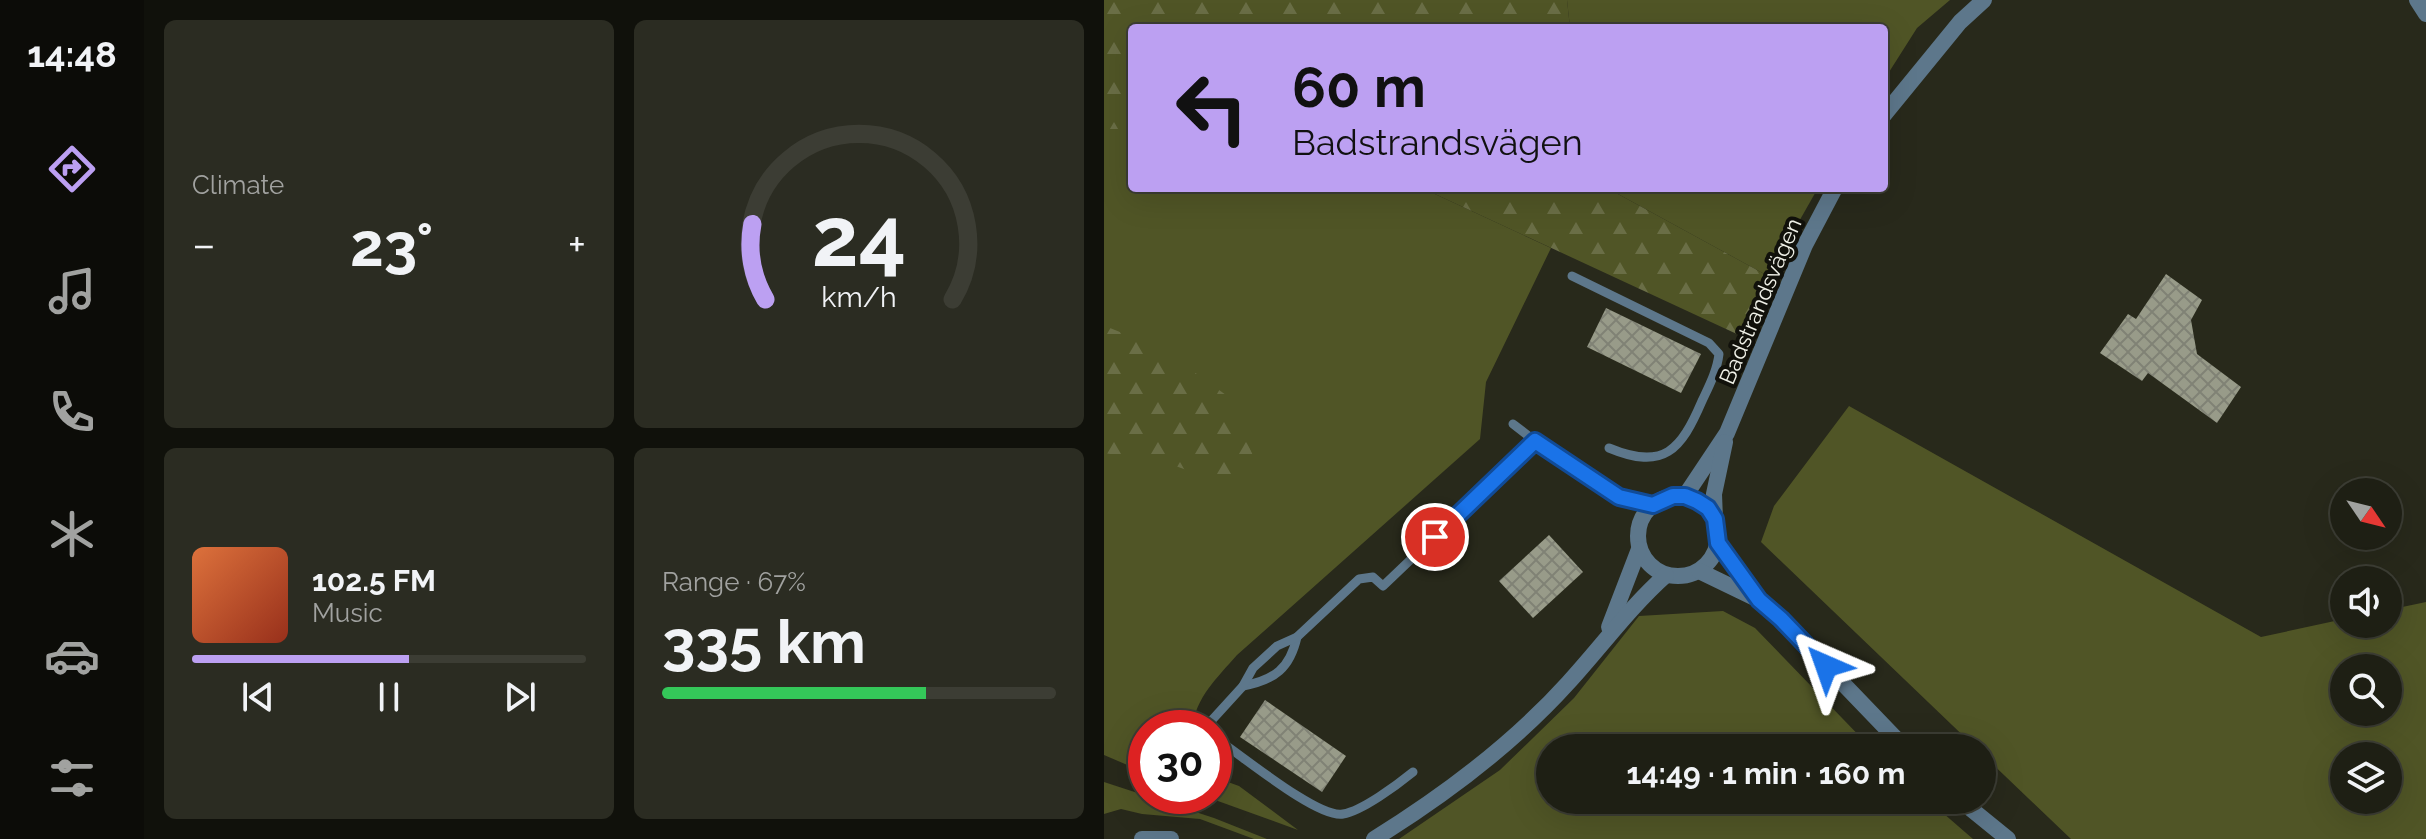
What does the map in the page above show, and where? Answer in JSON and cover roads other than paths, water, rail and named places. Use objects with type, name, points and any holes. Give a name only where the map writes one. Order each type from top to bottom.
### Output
[{"type":"street","points":[[1888,110],[1960,22],[1984,0]]},
{"type":"street","points":[[2417,0],[2426,14]]},
{"type":"street","name":"Badstrandsvägen","points":[[1718,543],[1714,494],[1727,433],[1805,245],[1833,192]]},
{"type":"street","name":"Badstrandsvägen","points":[[1685,496],[1727,433]]},
{"type":"street","points":[[1535,441],[1619,497],[1653,505]]},
{"type":"street","points":[[1604,639],[1639,549],[1638,527],[1653,505],[1673,496],[1685,496],[1708,508],[1715,519]]},
{"type":"street","points":[[1619,497],[1638,527]]},
{"type":"street","points":[[1639,549],[1649,565],[1666,575],[1678,577],[1699,571],[1714,554],[1718,543]]},
{"type":"street","points":[[1718,543],[1759,600],[1892,734]]},
{"type":"street","points":[[1699,571],[1759,600]]},
{"type":"street","points":[[1374,839],[1441,796],[1493,756],[1567,684],[1604,639],[1666,575]]},
{"type":"street","points":[[1977,814],[2008,839]]},
{"type":"street","points":[[1142,839],[1171,839]]},
{"type":"lane","points":[[1572,276],[1709,343],[1719,354],[1718,364],[1694,419],[1685,437],[1673,448],[1654,457],[1640,459],[1609,448]]},
{"type":"lane","points":[[1219,710],[1243,686],[1253,668],[1277,646],[1297,637],[1359,579],[1373,577],[1383,586],[1535,441],[1513,424]]},
{"type":"lane","points":[[1243,686],[1266,682],[1292,659],[1297,637]]},
{"type":"lane","points":[[1232,750],[1304,802],[1331,814],[1344,814],[1389,790],[1413,772]]}]
